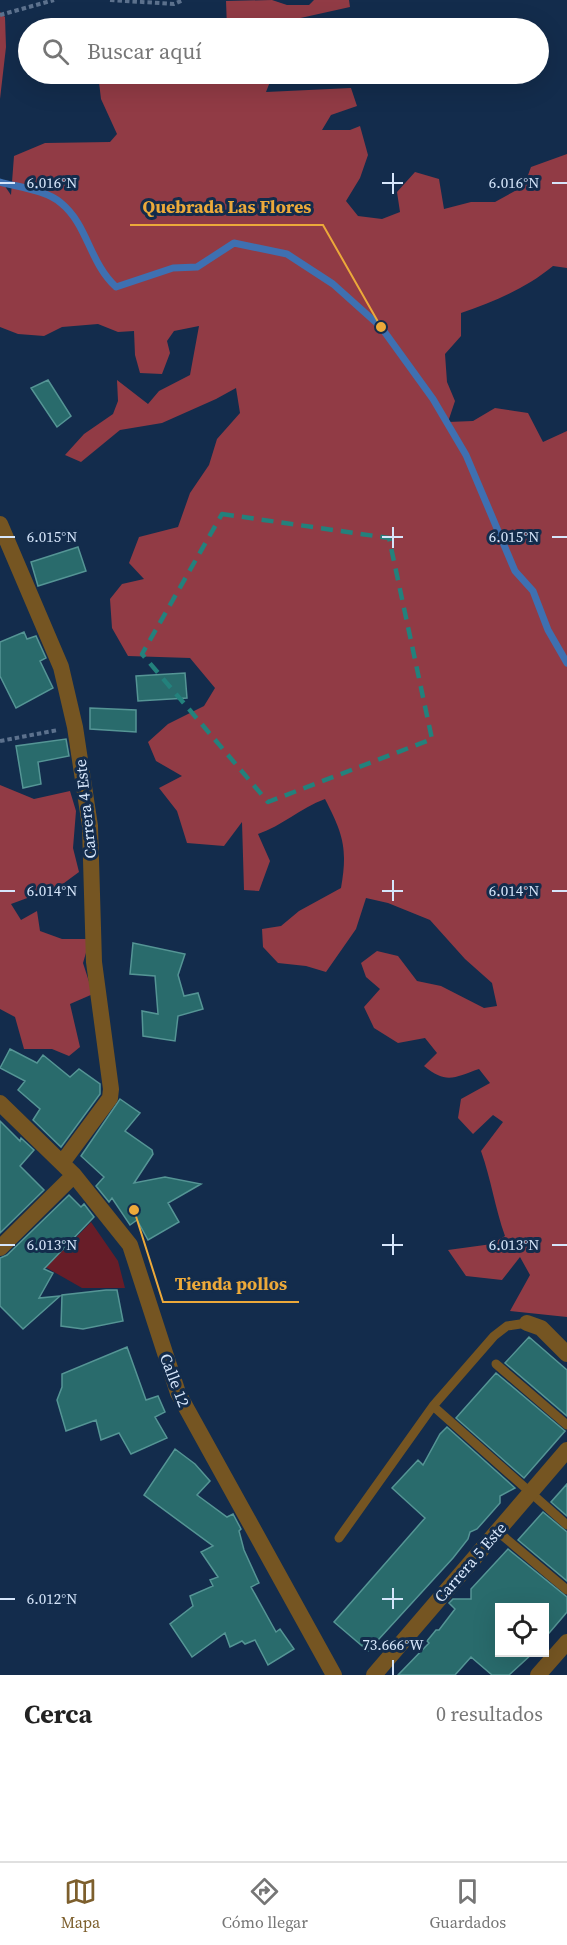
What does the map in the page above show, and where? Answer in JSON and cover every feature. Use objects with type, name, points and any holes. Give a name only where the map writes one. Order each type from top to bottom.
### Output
[{"type":"street","name":"Carrera 4 Este","points":[[0,524],[61,667],[75,727],[90,826],[94,962],[111,1089],[110,1098],[68,1169],[0,1248]]},
{"type":"street","name":"Calle 12","points":[[0,1103],[68,1169],[130,1245],[178,1393],[334,1675]]},
{"type":"street","points":[[527,1323],[541,1328],[567,1354]]},
{"type":"street","name":"Carrera 5 Este","points":[[374,1675],[567,1450]]},
{"type":"street","points":[[538,1675],[567,1642]]},
{"type":"lane","points":[[339,1538],[433,1406],[494,1336],[507,1326],[527,1323]]},
{"type":"lane","points":[[496,1364],[567,1425]]},
{"type":"lane","points":[[433,1406],[567,1526]]},
{"type":"lane","points":[[497,1531],[567,1590]]},
{"type":"path","points":[[0,15],[54,0]]},
{"type":"path","points":[[110,0],[174,4],[183,0]]},
{"type":"path","points":[[0,741],[75,727]]},
{"type":"highlighted area","points":[[222,514],[389,538],[432,739],[268,802],[142,654]]},
{"type":"shaded area","points":[[272,0],[287,5],[309,5],[314,0],[349,0],[350,7],[300,18],[227,18],[226,1]]},
{"type":"shaded area","points":[[0,12],[5,17],[6,47],[0,99]]},
{"type":"shaded area","points":[[99,84],[269,84],[266,92],[351,88],[357,106],[331,115],[322,130],[350,130],[360,126],[368,155],[360,178],[346,201],[358,216],[382,219],[400,212],[397,192],[415,172],[439,179],[444,209],[471,202],[495,202],[524,186],[531,167],[567,154],[567,268],[553,266],[509,294],[461,313],[461,336],[445,354],[447,382],[455,401],[448,422],[473,421],[495,408],[528,413],[543,442],[567,431],[567,1317],[510,1311],[530,1275],[520,1257],[502,1280],[466,1276],[448,1250],[492,1244],[505,1236],[481,1151],[503,1122],[493,1115],[473,1134],[458,1118],[461,1099],[490,1083],[479,1069],[457,1077],[439,1076],[424,1066],[437,1053],[425,1038],[398,1043],[374,1028],[364,1007],[380,989],[366,977],[361,963],[377,951],[398,956],[417,981],[441,986],[484,1008],[497,1006],[492,983],[465,959],[430,920],[388,903],[366,898],[356,929],[326,972],[306,966],[278,963],[263,947],[262,929],[281,926],[299,911],[341,888],[344,851],[340,832],[325,799],[258,834],[270,861],[259,891],[244,890],[242,822],[224,846],[187,843],[177,811],[159,788],[182,776],[156,761],[148,742],[168,724],[204,706],[215,688],[190,658],[128,656],[112,628],[110,599],[122,584],[144,579],[129,563],[139,537],[178,527],[190,493],[209,465],[217,439],[240,413],[236,388],[162,423],[120,430],[81,462],[65,455],[84,434],[113,414],[118,401],[117,380],[148,404],[159,391],[190,375],[199,326],[174,331],[167,341],[170,353],[162,374],[140,373],[135,355],[134,331],[118,332],[98,324],[62,327],[44,336],[18,334],[0,327],[0,179],[11,195],[14,156],[45,143],[110,142],[117,134],[101,99]]},
{"type":"shaded area","points":[[0,785],[34,799],[70,791],[76,811],[73,848],[79,872],[60,886],[11,904],[21,920],[37,911],[40,931],[62,939],[90,939],[83,963],[93,994],[70,1004],[80,1047],[69,1056],[52,1049],[24,1049],[15,1017],[0,1009]]},
{"type":"shaded area","points":[[91,1222],[118,1261],[125,1288],[82,1288],[33,1260],[51,1241],[63,1251]]},
{"type":"building","points":[[48,380],[71,416],[57,427],[31,388]]},
{"type":"building","points":[[78,547],[86,571],[38,586],[31,562]]},
{"type":"building","points":[[24,632],[27,639],[36,636],[46,658],[40,661],[53,688],[16,708],[0,676],[0,642]]},
{"type":"building","points":[[185,673],[187,698],[138,701],[136,676]]},
{"type":"building","points":[[90,708],[136,710],[136,732],[90,729]]},
{"type":"building","points":[[66,739],[69,756],[38,762],[41,784],[23,788],[16,746]]},
{"type":"building","points":[[133,943],[185,954],[178,975],[184,996],[198,993],[203,1009],[178,1016],[175,1041],[143,1036],[142,1011],[158,1014],[155,976],[130,974]]},
{"type":"building","points":[[10,1049],[37,1063],[43,1055],[70,1077],[79,1069],[100,1084],[100,1094],[61,1147],[33,1120],[40,1109],[18,1090],[25,1081],[0,1068]]},
{"type":"building","points":[[120,1099],[140,1113],[125,1131],[152,1150],[153,1154],[134,1183],[165,1177],[201,1184],[168,1203],[179,1222],[148,1240],[137,1220],[130,1225],[112,1198],[109,1202],[96,1186],[104,1177],[81,1156]]},
{"type":"building","points":[[0,1121],[20,1141],[21,1138],[34,1150],[20,1166],[44,1190],[0,1233]]},
{"type":"building","points":[[69,1195],[81,1207],[84,1204],[94,1217],[44,1269],[53,1273],[39,1298],[60,1296],[23,1329],[0,1306],[0,1258],[7,1255]]},
{"type":"building","points":[[117,1290],[123,1321],[83,1329],[61,1326],[62,1295]]},
{"type":"building","points":[[529,1337],[567,1370],[567,1416],[505,1363]]},
{"type":"building","points":[[127,1347],[146,1400],[158,1396],[165,1412],[155,1417],[167,1438],[131,1454],[119,1433],[101,1440],[96,1420],[66,1431],[57,1400],[62,1387],[62,1374]]},
{"type":"building","points":[[496,1373],[565,1431],[524,1478],[456,1418]]},
{"type":"building","points":[[447,1427],[515,1488],[500,1496],[500,1503],[477,1529],[470,1532],[468,1539],[453,1558],[368,1651],[334,1622],[425,1518],[392,1488],[418,1460],[423,1465],[440,1434]]},
{"type":"building","points":[[175,1449],[195,1464],[210,1481],[197,1495],[227,1517],[233,1514],[241,1529],[239,1531],[244,1550],[259,1583],[251,1587],[276,1632],[280,1629],[294,1649],[268,1665],[255,1640],[245,1644],[242,1641],[230,1647],[225,1633],[192,1657],[170,1624],[193,1606],[190,1596],[213,1586],[210,1580],[218,1577],[201,1552],[213,1546],[144,1495]]},
{"type":"building","points":[[567,1484],[567,1516],[551,1502]]},
{"type":"building","points":[[543,1512],[567,1532],[567,1581],[518,1540]]},
{"type":"building","points":[[508,1549],[567,1597],[567,1612],[549,1633],[549,1603],[495,1603],[495,1657],[529,1657],[509,1675],[492,1675],[471,1657],[455,1675],[398,1675],[429,1643],[427,1641],[455,1609],[449,1603],[453,1599],[471,1599],[471,1589]]},
{"type":"waterway","points":[[0,182],[40,192],[61,203],[77,222],[100,266],[116,287],[173,268],[197,267],[234,243],[287,254],[333,284],[381,327],[433,399],[466,455],[515,571],[533,591],[548,630],[567,663]]},
{"type":"place","name":"Quebrada Las Flores","points":[[381,327]]},
{"type":"place","name":"Tienda pollos","points":[[134,1210]]}]
